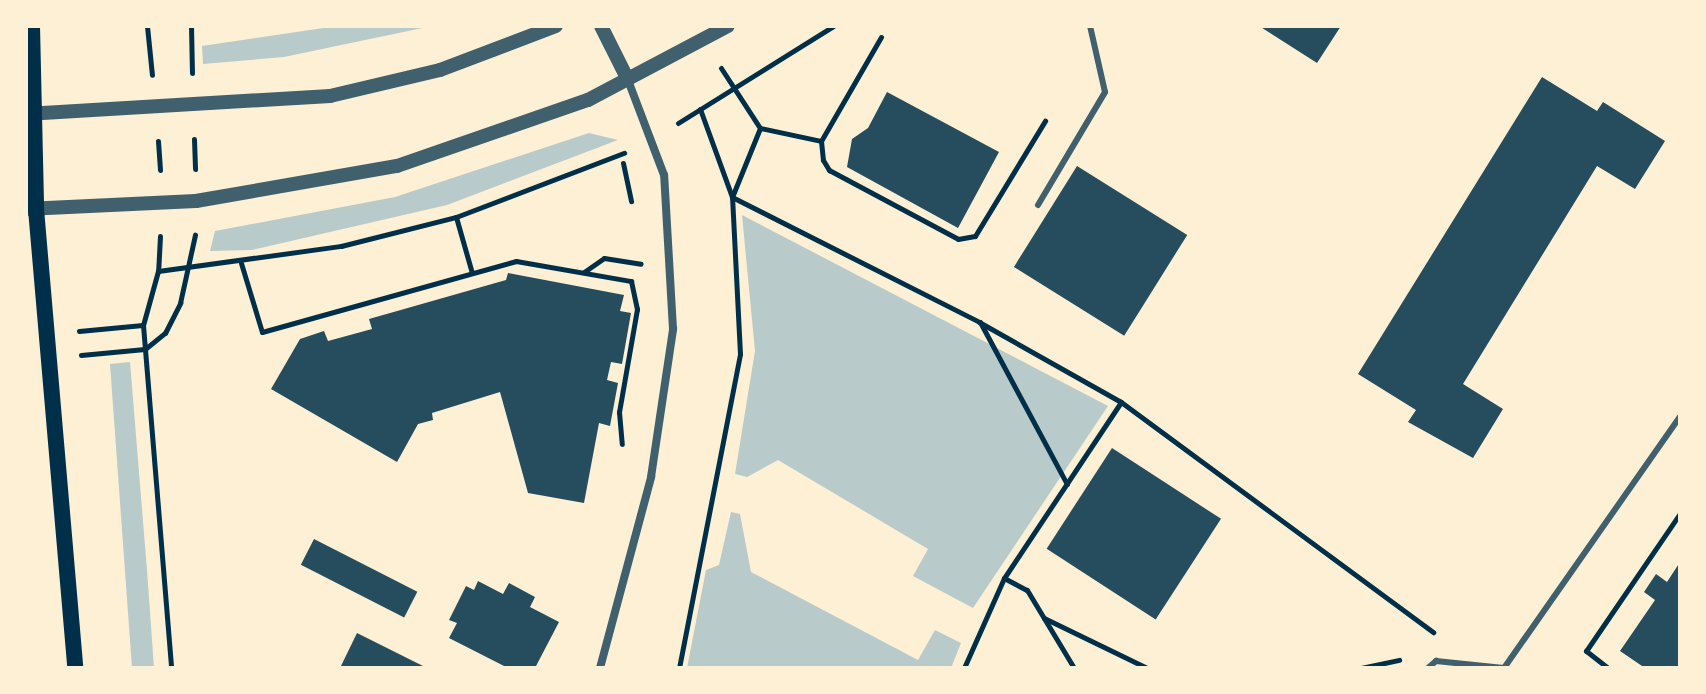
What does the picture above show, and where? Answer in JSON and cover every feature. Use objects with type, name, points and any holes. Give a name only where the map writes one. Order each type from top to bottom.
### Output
[{"type":"main road","points":[[32,26],[29,114],[31,209],[75,668]]},
{"type":"street","points":[[29,114],[330,96],[440,70],[556,26]]},
{"type":"street","points":[[600,668],[651,477],[673,329],[668,216],[653,138],[601,26]]},
{"type":"street","points":[[31,209],[196,201],[397,166],[531,123],[628,80],[728,26]]},
{"type":"lane","points":[[1038,205],[1105,92],[1090,26]]},
{"type":"lane","points":[[1428,668],[1436,661],[1504,668],[1680,417]]},
{"type":"path","points":[[158,271],[241,263],[456,217],[621,155],[833,26]]},
{"type":"path","points":[[881,37],[821,141],[829,170],[966,239],[975,236],[1045,121]]},
{"type":"path","points":[[705,41],[760,128],[821,141]]},
{"type":"path","points":[[679,668],[740,354],[732,197],[700,109]]},
{"type":"path","points":[[732,197],[760,128]]},
{"type":"path","points":[[621,155],[633,211]]},
{"type":"path","points":[[732,197],[979,322],[1121,402],[1432,630],[1436,661]]},
{"type":"path","points":[[145,349],[165,333],[192,266],[196,201]]},
{"type":"path","points":[[162,204],[158,271],[143,325],[171,668]]},
{"type":"path","points":[[456,217],[472,273]]},
{"type":"path","points":[[641,252],[643,277]]},
{"type":"path","points":[[584,273],[604,258],[642,264]]},
{"type":"path","points":[[241,263],[262,332],[516,261],[631,281],[637,309],[619,412],[625,450],[630,427]]},
{"type":"path","points":[[646,305],[647,318]]},
{"type":"path","points":[[979,322],[1067,484]]},
{"type":"path","points":[[964,668],[1004,578],[1121,402]]},
{"type":"path","points":[[1608,668],[1586,651],[1680,513]]},
{"type":"path","points":[[1004,578],[1027,590],[1074,668]]},
{"type":"path","points":[[1043,617],[1147,668]]},
{"type":"shaded area","points":[[337,26],[432,26],[284,57],[203,64],[202,46]]},
{"type":"shaded area","points":[[589,133],[618,140],[447,205],[252,250],[210,251],[215,231],[395,197]]},
{"type":"shaded area","points":[[742,215],[1108,406],[973,608],[913,576],[928,549],[778,460],[747,477],[735,474],[755,351]]},
{"type":"shaded area","points":[[130,362],[154,668],[132,668],[110,364]]},
{"type":"shaded area","points":[[731,512],[740,514],[751,572],[918,660],[935,630],[961,643],[951,668],[687,668],[706,570],[719,565]]},
{"type":"building","points":[[1259,26],[1341,26],[1317,63]]},
{"type":"building","points":[[1542,77],[1597,111],[1603,102],[1665,141],[1635,189],[1597,166],[1463,384],[1503,409],[1473,458],[1408,422],[1416,410],[1358,374]]},
{"type":"building","points":[[887,92],[999,152],[958,228],[847,167],[852,139],[868,128]]},
{"type":"building","points":[[1077,166],[1187,235],[1124,336],[1014,267]]},
{"type":"building","points":[[508,273],[624,295],[620,311],[631,313],[622,364],[611,362],[607,380],[618,383],[610,426],[599,423],[584,503],[528,493],[500,392],[432,413],[433,420],[418,424],[397,462],[271,389],[300,339],[324,331],[328,341],[372,329],[369,319],[506,280]]},
{"type":"building","points":[[1112,448],[1221,519],[1156,619],[1047,549]]},
{"type":"building","points":[[314,539],[417,592],[404,618],[301,565]]},
{"type":"building","points":[[1680,562],[1680,668],[1645,668],[1620,651],[1655,600],[1644,592],[1656,574],[1667,582]]},
{"type":"building","points":[[478,581],[503,594],[509,583],[535,597],[530,607],[559,622],[535,668],[508,668],[449,638],[457,623],[449,620],[466,586],[474,590]]},
{"type":"building","points":[[357,633],[427,668],[340,668]]}]
